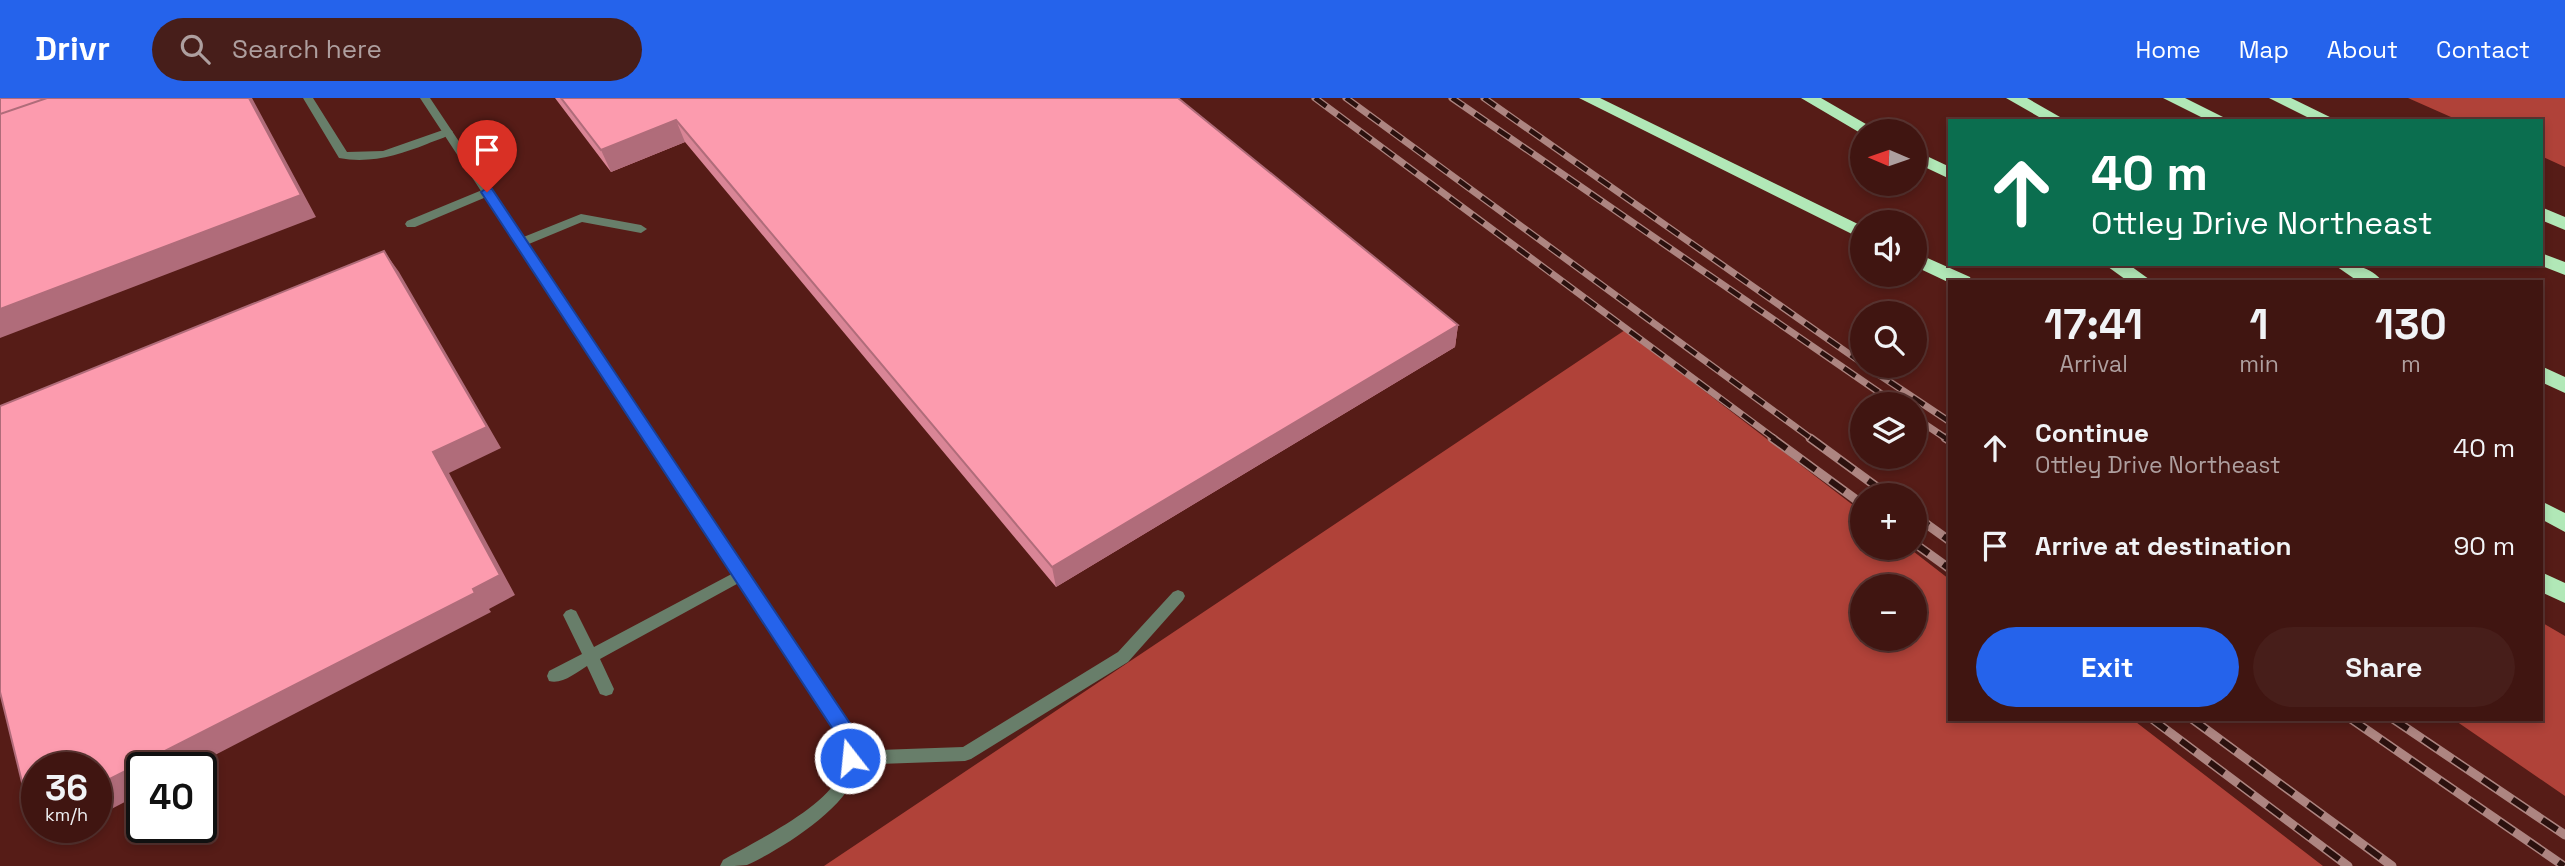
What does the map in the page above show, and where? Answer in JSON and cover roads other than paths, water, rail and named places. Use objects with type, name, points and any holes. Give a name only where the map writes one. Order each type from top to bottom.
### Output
[{"type":"highway","points":[[1587,98],[1850,227]]},
{"type":"highway","points":[[1809,98],[1850,120]]},
{"type":"highway","points":[[2014,98],[2055,119]]},
{"type":"highway","points":[[2171,98],[2218,119]]},
{"type":"highway","points":[[2277,98],[2324,119]]},
{"type":"highway","points":[[1927,162],[1948,173]]},
{"type":"highway","points":[[2543,214],[2565,224]]},
{"type":"highway","points":[[2543,260],[2565,269]]},
{"type":"highway","points":[[1927,264],[1959,280]]},
{"type":"highway","points":[[2116,266],[2141,280]]},
{"type":"highway","points":[[2346,266],[2370,280]]},
{"type":"highway","points":[[2543,374],[2565,386]]},
{"type":"highway","points":[[2543,510],[2565,523]]},
{"type":"highway","points":[[2543,582],[2565,594]]},
{"type":"street","points":[[308,98],[342,155],[358,158],[388,153],[447,132]]},
{"type":"street","points":[[425,98],[844,730],[851,748],[849,771],[840,789],[816,811],[729,866]]},
{"type":"street","points":[[411,224],[487,192]]},
{"type":"street","points":[[520,243],[581,218],[641,229]]},
{"type":"street","points":[[555,676],[741,575]]},
{"type":"street","points":[[850,758],[965,754],[1123,657],[1178,596]]},
{"type":"street","points":[[571,615],[606,689]]},
{"type":"railway","points":[[1315,98],[1775,439]]},
{"type":"railway","points":[[1346,98],[1812,439]]},
{"type":"railway","points":[[1452,98],[1879,392]]},
{"type":"railway","points":[[1484,98],[1850,355]]},
{"type":"railway","points":[[1884,378],[1948,421]]},
{"type":"railway","points":[[1927,426],[1947,439]]},
{"type":"railway","points":[[1772,438],[1850,495]]},
{"type":"railway","points":[[1810,438],[1872,483]]},
{"type":"railway","points":[[1927,524],[1948,540]]},
{"type":"railway","points":[[1927,552],[1948,568]]},
{"type":"railway","points":[[2155,721],[2348,866]]},
{"type":"railway","points":[[2195,721],[2392,866]]},
{"type":"railway","points":[[2354,721],[2564,866]]},
{"type":"railway","points":[[2396,721],[2565,835]]}]
